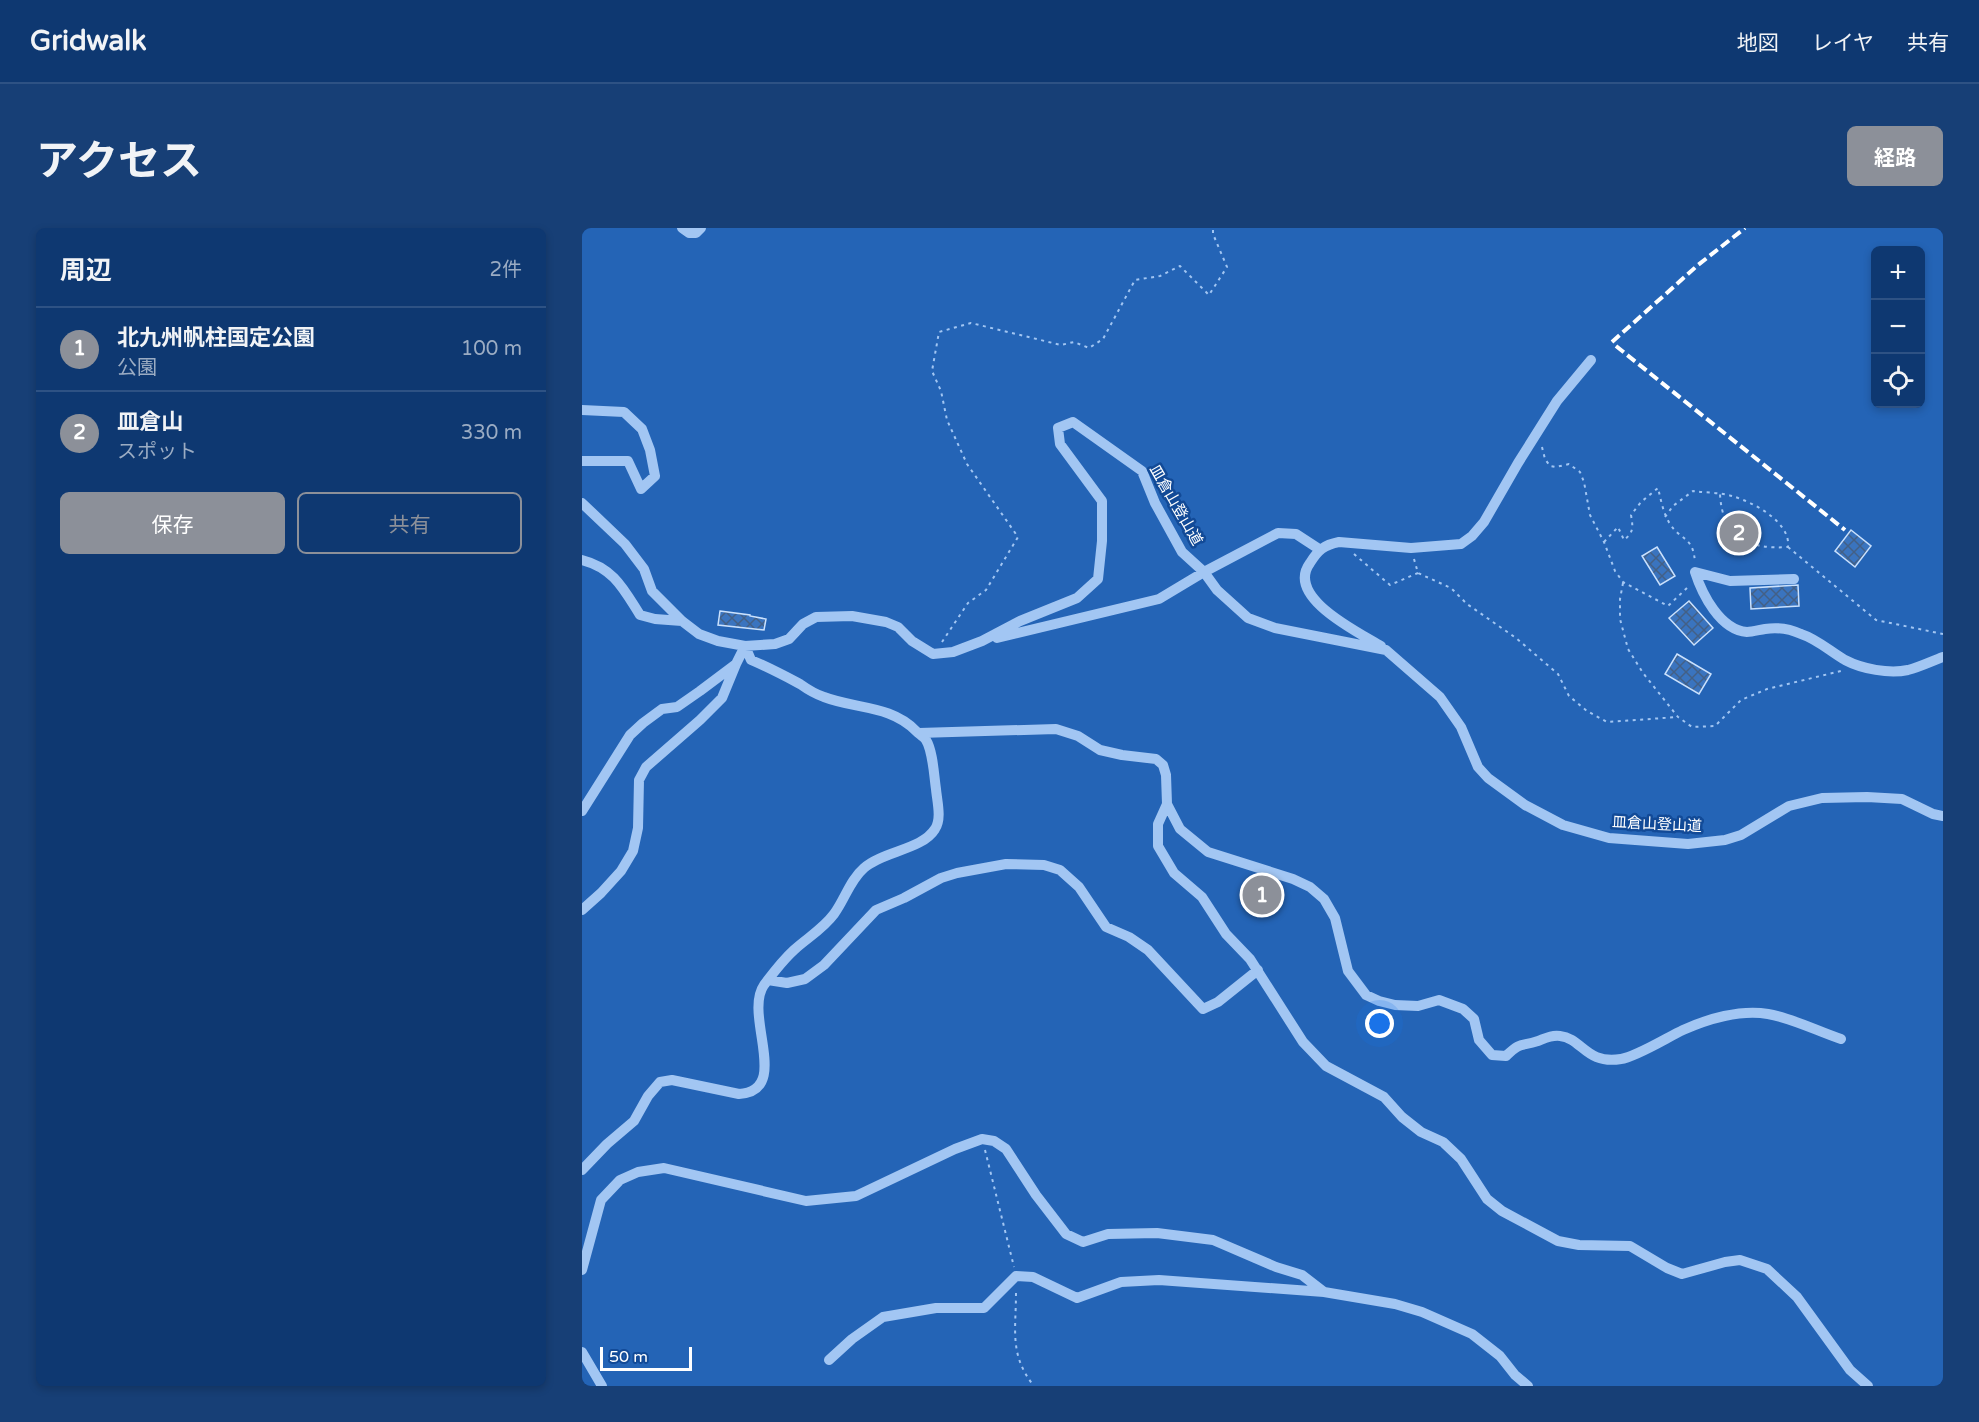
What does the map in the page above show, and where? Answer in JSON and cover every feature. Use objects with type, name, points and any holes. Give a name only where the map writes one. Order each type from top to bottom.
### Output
[{"type":"street","points":[[682,228],[689,233],[696,233],[701,228]]},
{"type":"street","points":[[1386,650],[1315,602],[1304,578],[1306,568],[1319,549],[1339,542],[1410,548],[1461,544],[1472,536],[1484,522],[1557,401],[1591,360]]},
{"type":"street","points":[[582,410],[624,412],[642,429],[650,450],[655,476],[641,489],[628,461],[582,461]]},
{"type":"street","name":"皿倉山登山道","points":[[933,654],[953,652],[982,641],[1020,621],[1077,598],[1098,579],[1102,541],[1102,501],[1060,444],[1058,428],[1073,422],[1142,471],[1155,503],[1182,552],[1204,572],[1217,590],[1248,618],[1275,628],[1386,650],[1440,697],[1461,727],[1478,767],[1488,778],[1525,806],[1563,825],[1609,838],[1688,844],[1725,840],[1741,835],[1789,806],[1822,798],[1902,799],[1943,816]]},
{"type":"street","points":[[582,503],[625,544],[644,569],[652,591],[682,621],[699,634],[718,641],[745,646],[775,644],[789,639],[803,624],[816,617],[852,616],[886,622],[898,627],[912,641],[933,654]]},
{"type":"street","points":[[982,641],[1160,599],[1204,572],[1278,533],[1296,534],[1319,549]]},
{"type":"street","points":[[582,560],[604,568],[617,580],[640,615],[655,619],[682,621]]},
{"type":"street","points":[[1695,572],[1730,581],[1794,579]]},
{"type":"street","points":[[1695,572],[1700,588],[1725,623],[1746,632],[1768,628],[1786,629],[1803,634],[1846,660],[1882,670],[1907,670],[1943,657]]},
{"type":"street","points":[[582,910],[621,871],[633,851],[638,828],[639,780],[646,767],[722,698],[745,646]]},
{"type":"street","points":[[582,1170],[634,1121],[648,1096],[660,1082],[672,1080],[740,1094],[749,1094],[761,1086],[765,1073],[757,1008],[758,997],[768,980],[793,951],[813,936],[834,914],[863,868],[883,856],[923,841],[936,829],[939,813],[933,768],[926,740],[919,733],[907,722],[880,710],[822,697],[769,667],[750,660],[745,646]]},
{"type":"street","points":[[582,811],[630,735],[662,709],[677,707],[736,664]]},
{"type":"street","points":[[919,733],[1056,729],[1078,736],[1100,750],[1156,759],[1163,765],[1166,775],[1167,804],[1180,829],[1208,852],[1293,879],[1310,887],[1324,899],[1335,918],[1348,971],[1366,995],[1395,1005],[1418,1006],[1439,1000],[1463,1009],[1474,1019],[1479,1040],[1492,1055],[1506,1056],[1518,1044],[1536,1042],[1550,1036],[1563,1036],[1602,1060],[1623,1059],[1686,1028],[1751,1012],[1768,1014],[1841,1039]]},
{"type":"street","points":[[1167,804],[1158,824],[1158,846],[1174,873],[1202,897],[1226,934],[1258,970],[1303,1042],[1326,1066],[1384,1097],[1402,1117],[1421,1132],[1443,1143],[1461,1159],[1487,1198],[1502,1211],[1558,1241],[1579,1245],[1630,1246],[1667,1268],[1682,1274],[1740,1260],[1767,1269],[1797,1297],[1850,1370],[1868,1386]]},
{"type":"street","points":[[768,980],[787,983],[804,979],[824,964],[876,910],[941,878],[1006,864],[1044,865],[1060,870],[1079,887],[1106,927],[1129,937],[1149,950],[1203,1009],[1218,1002],[1258,970]]},
{"type":"street","points":[[582,1270],[601,1200],[620,1180],[638,1172],[664,1168],[806,1202],[856,1196],[955,1149],[982,1139],[994,1141],[1006,1149],[1036,1195],[1066,1234],[1083,1242],[1108,1234],[1157,1233],[1213,1240],[1276,1267],[1302,1275],[1324,1292]]},
{"type":"street","points":[[830,1360],[852,1339],[884,1317],[936,1308],[984,1308],[1016,1276],[1033,1277],[1077,1298],[1121,1282],[1159,1280],[1324,1292],[1422,1311],[1472,1334],[1500,1356],[1515,1375],[1528,1386]]},
{"type":"street","points":[[582,1352],[602,1386]]},
{"type":"path","points":[[933,654],[968,603],[986,590],[1018,537],[967,464],[947,420],[941,391],[932,371],[939,332],[971,323],[1061,345],[1074,342],[1089,348],[1103,339],[1135,280],[1160,276],[1180,266],[1209,295],[1227,267],[1213,228]]},
{"type":"path","points":[[1539,430],[1545,459],[1550,466],[1569,464],[1580,472],[1590,514],[1615,571],[1623,582],[1668,606],[1690,585],[1695,572],[1693,548],[1672,528],[1665,517],[1658,488],[1630,515],[1634,530],[1631,535],[1624,540],[1618,527],[1604,542]]},
{"type":"path","points":[[1665,517],[1673,506],[1693,491],[1731,495],[1773,517],[1785,529],[1789,539],[1788,547]]},
{"type":"path","points":[[1720,494],[1721,508],[1734,534],[1746,543],[1758,546],[1788,547],[1876,620],[1943,634]]},
{"type":"path","points":[[1339,542],[1390,585],[1418,573]]},
{"type":"path","points":[[1410,548],[1418,573],[1450,588],[1467,604],[1516,638],[1558,674],[1569,696],[1587,711],[1607,722],[1678,717]]},
{"type":"path","points":[[1623,582],[1620,619],[1628,649],[1643,673],[1678,717],[1692,727],[1715,726],[1741,700],[1767,689],[1861,666]]},
{"type":"path","points":[[982,1139],[1016,1276],[1016,1349],[1019,1364],[1034,1386]]},
{"type":"shaded area","points":[[582,228],[1943,228],[1943,1386],[582,1386]]},
{"type":"building","points":[[1851,530],[1871,546],[1855,567],[1835,551]]},
{"type":"building","points":[[1657,547],[1675,576],[1660,585],[1642,556]]},
{"type":"building","points":[[1798,585],[1799,606],[1751,609],[1750,588]]},
{"type":"building","points":[[1689,601],[1713,628],[1694,645],[1669,618]]},
{"type":"building","points":[[720,611],[766,619],[764,630],[718,625]]},
{"type":"building","points":[[1677,654],[1711,674],[1699,694],[1665,674]]},
{"type":"railway","points":[[1612,342],[1698,265],[1745,228]]},
{"type":"railway","points":[[1616,346],[1845,530]]},
{"type":"place","name":"皿倉山","points":[[1739,533]]},
{"type":"place","name":"北九州帆柱国定公園","points":[[1262,895]]}]
